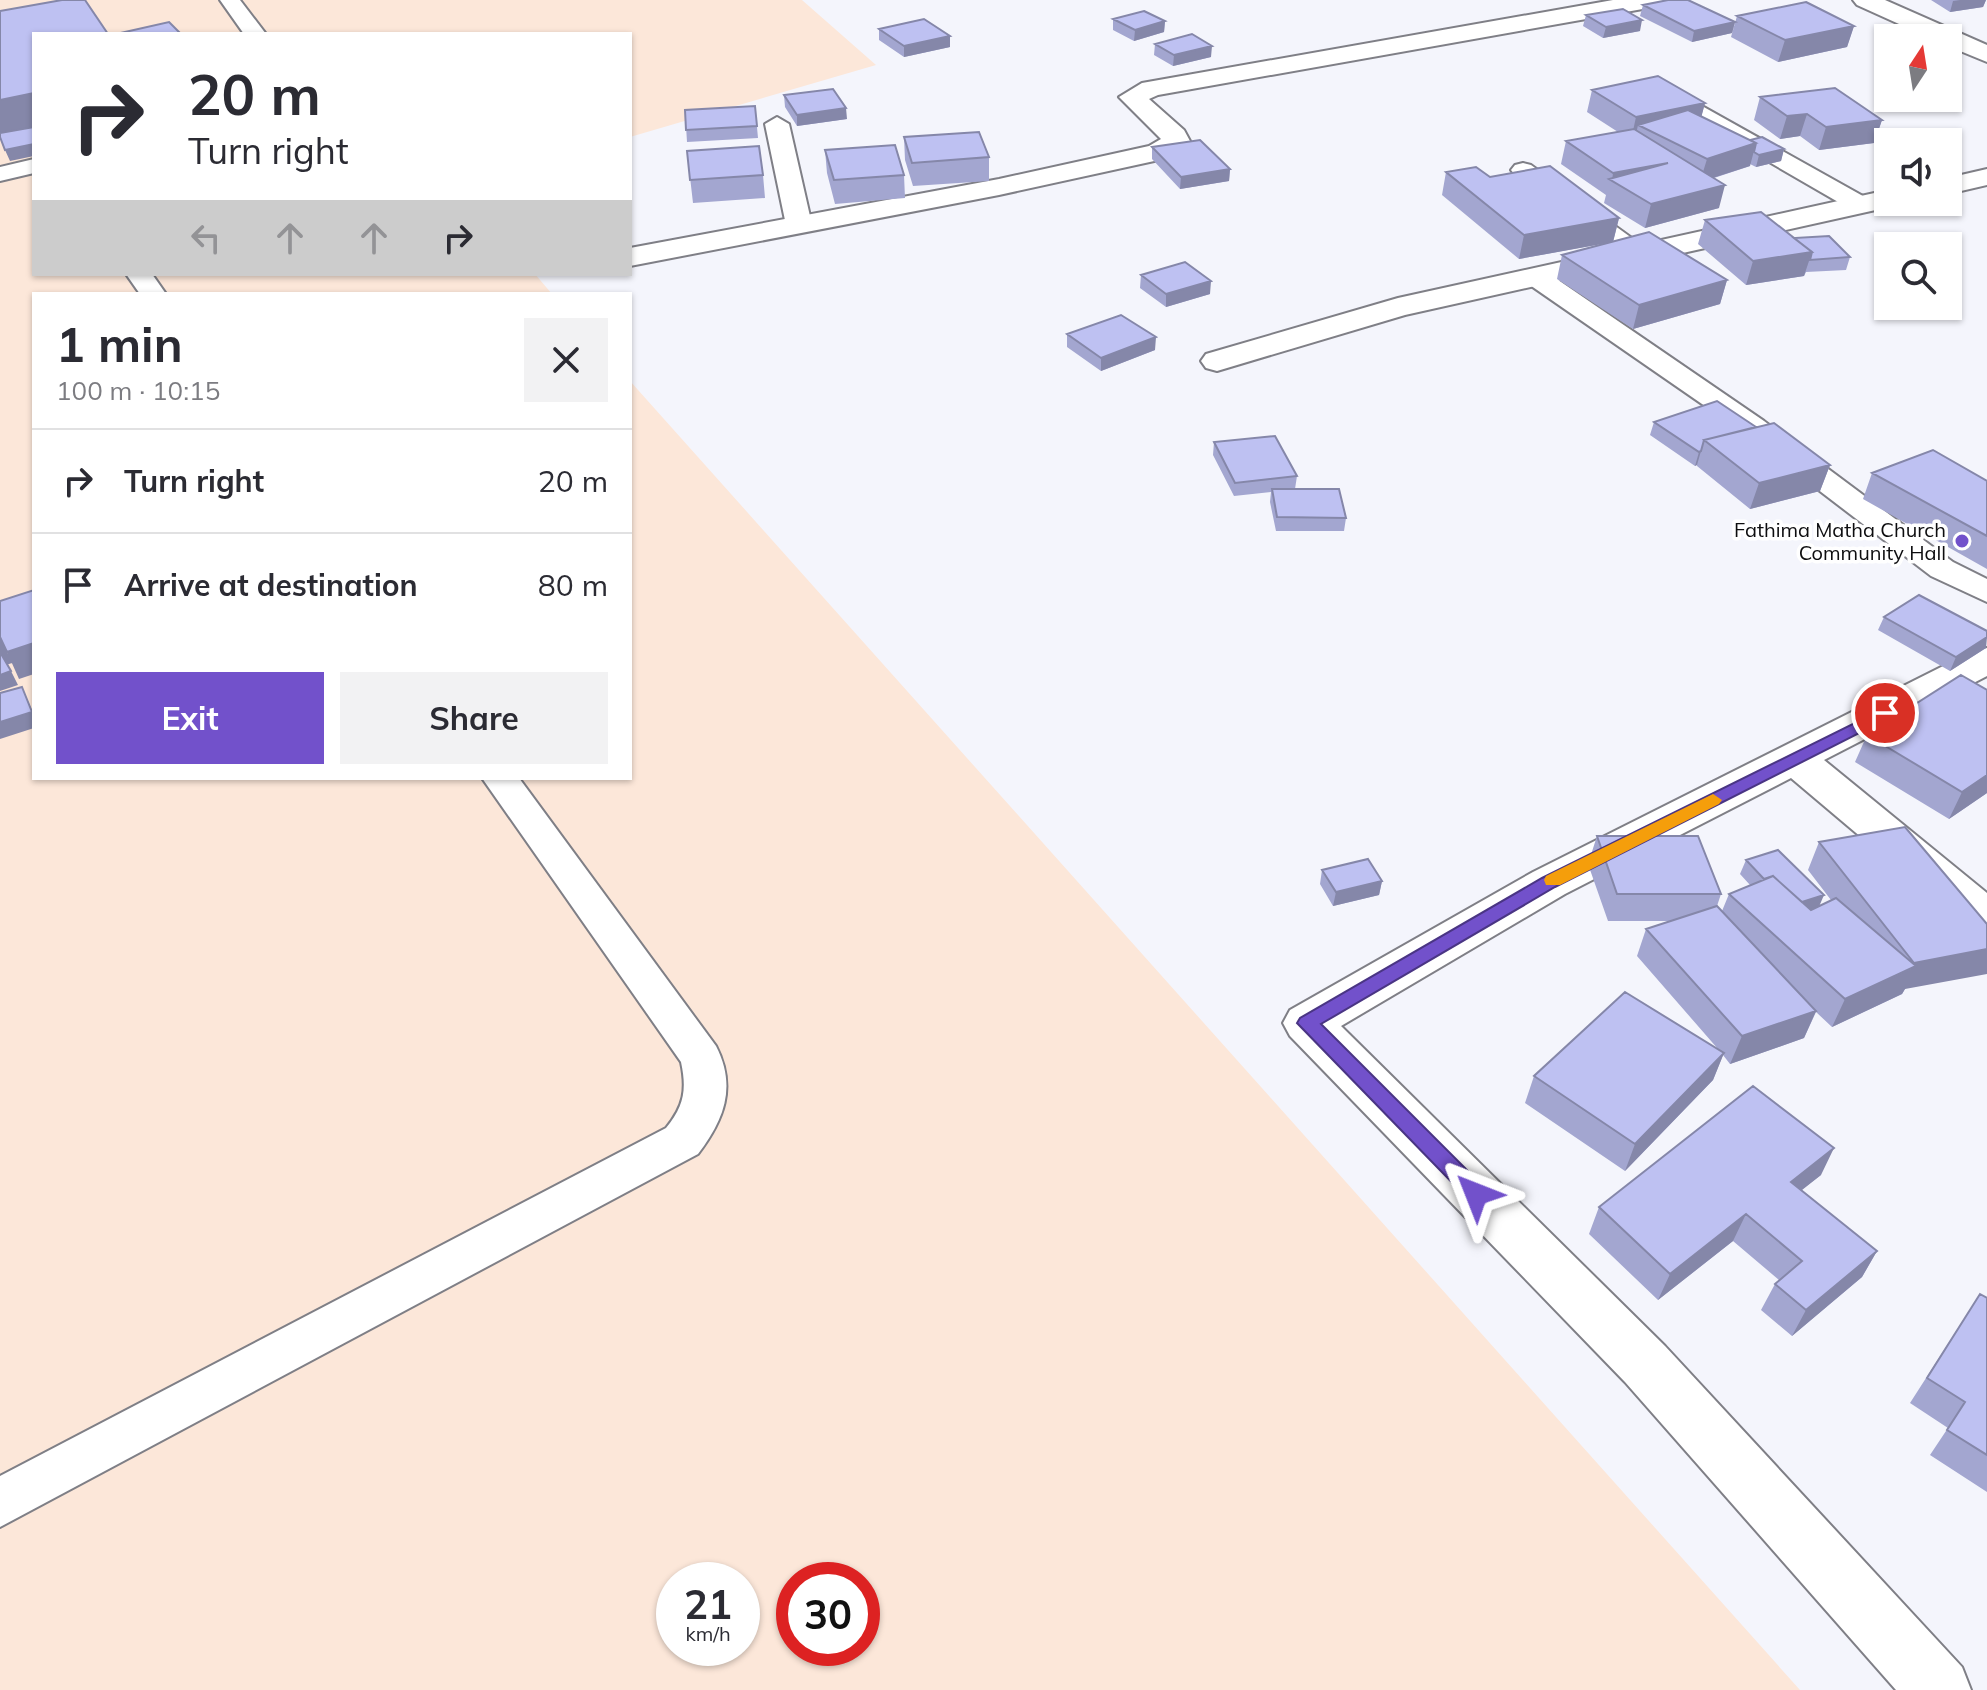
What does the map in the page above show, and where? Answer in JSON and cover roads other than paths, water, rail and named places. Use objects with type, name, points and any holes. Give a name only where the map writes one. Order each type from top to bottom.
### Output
[{"type":"street","points":[[632,257],[999,187],[1158,152],[1176,141],[1174,136],[1134,103],[1132,97],[1151,88],[1654,0]]},
{"type":"street","points":[[1865,0],[1987,54]]},
{"type":"street","points":[[1962,183],[1987,177]]},
{"type":"street","points":[[1217,361],[1398,307],[1874,202]]},
{"type":"street","points":[[1939,1690],[1645,1364],[1307,1023],[1549,883],[1987,660]]},
{"type":"street","points":[[1795,759],[1987,918]]},
{"type":"lane","points":[[230,0],[254,32]]},
{"type":"lane","points":[[1677,99],[1874,201]]},
{"type":"lane","points":[[777,124],[799,225]]},
{"type":"lane","points":[[0,174],[32,166]]},
{"type":"lane","points":[[1523,170],[1638,254]]},
{"type":"lane","points":[[1536,277],[1754,427],[1942,569],[1987,592]]},
{"type":"lane","points":[[0,1503],[682,1141],[702,1117],[709,1086],[701,1058],[501,780]]},
{"type":"place","name":"Fathima Matha Church Community Hall","points":[[1962,541]]}]
